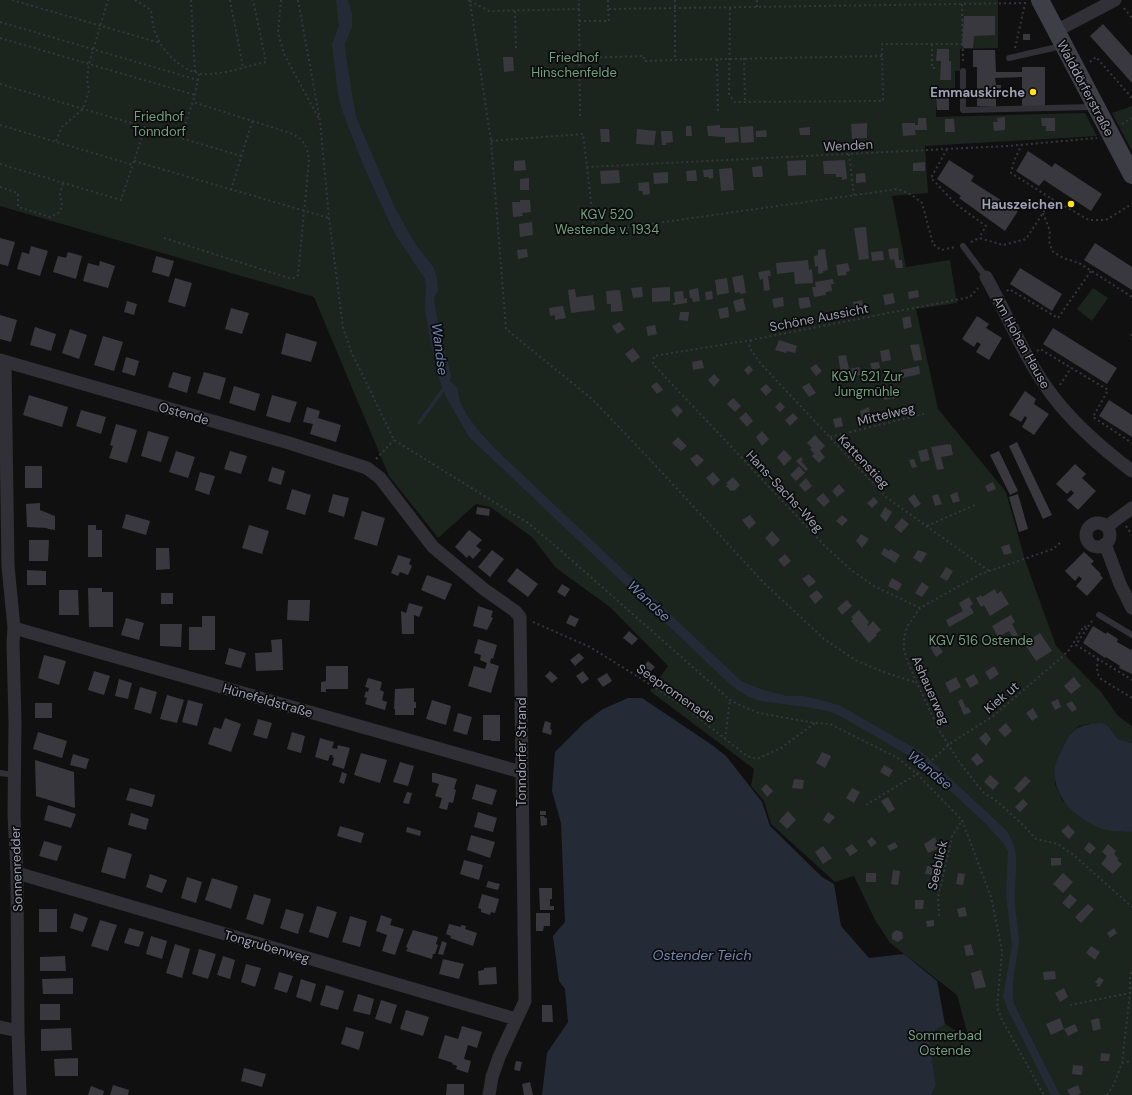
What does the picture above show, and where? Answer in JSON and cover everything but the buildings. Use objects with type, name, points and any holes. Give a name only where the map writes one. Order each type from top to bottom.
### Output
[{"type":"street","name":"Walddörferstraße","points":[[1031,2],[1060,38],[1132,175]]},
{"type":"street","points":[[1060,38],[1120,4]]},
{"type":"street","name":"Am Hohen Hause","points":[[986,277],[1027,357],[1052,396],[1081,427],[1132,471]]},
{"type":"street","name":"Ostende","points":[[3,361],[289,443],[367,468]]},
{"type":"street","name":"Sonnenredder","points":[[3,361],[8,566],[14,628],[6,643],[14,775],[20,1095]]},
{"type":"street","points":[[367,468],[380,478],[433,547],[485,590],[516,611],[520,617]]},
{"type":"street","points":[[1107,527],[1132,508]]},
{"type":"street","points":[[1097,523],[1107,527],[1110,534],[1108,541],[1105,544],[1098,547],[1091,545],[1086,539],[1086,532],[1090,526],[1097,523]]},
{"type":"street","points":[[1105,544],[1120,584],[1132,608]]},
{"type":"street","name":"Tonndorfer Strand","points":[[489,1095],[492,1077],[525,1001],[520,617]]},
{"type":"street","name":"Hünefeldstraße","points":[[14,628],[521,772]]},
{"type":"street","name":"Tongrubenweg","points":[[17,873],[516,1019]]},
{"type":"street","points":[[0,1027],[18,1031]]},
{"type":"lane","points":[[1011,58],[1060,38]]},
{"type":"lane","points":[[963,71],[963,110],[1096,107]]},
{"type":"lane","points":[[963,246],[986,277]]},
{"type":"lane","points":[[1099,615],[1132,635]]},
{"type":"lane","points":[[0,773],[14,775]]},
{"type":"path","points":[[12,0],[161,43]]},
{"type":"path","points":[[56,141],[62,127],[83,109],[88,91],[87,79],[93,50],[108,0]]},
{"type":"path","points":[[135,0],[151,10],[155,32],[170,57],[197,73],[206,74],[220,73],[266,62],[253,0]]},
{"type":"path","points":[[181,138],[193,102],[198,80],[191,0]]},
{"type":"path","points":[[230,0],[243,67]]},
{"type":"path","points":[[281,0],[278,33],[284,54],[320,121]]},
{"type":"path","points":[[298,0],[320,121],[328,218],[343,328],[351,351],[394,440],[528,523],[730,700],[759,713],[815,723],[830,724],[898,758],[918,774],[962,820],[991,897],[1002,951],[997,1007],[1002,1020],[1044,1095]]},
{"type":"path","points":[[579,0],[580,117]]},
{"type":"path","points":[[579,21],[608,21],[608,0]]},
{"type":"path","points":[[675,0],[675,60]]},
{"type":"path","points":[[757,0],[757,7]]},
{"type":"path","points":[[896,0],[896,5]]},
{"type":"path","points":[[469,1],[490,11],[579,9]]},
{"type":"path","points":[[469,1],[491,141],[506,329],[592,399],[644,452],[764,582],[824,638],[857,661],[917,683]]},
{"type":"path","points":[[608,9],[1031,2],[1011,58]]},
{"type":"path","points":[[962,4],[963,71]]},
{"type":"path","points":[[1120,4],[1132,18]]},
{"type":"path","points":[[730,8],[729,95],[735,102],[883,101],[882,44],[962,44]]},
{"type":"path","points":[[515,11],[516,51]]},
{"type":"path","points":[[0,22],[198,80]]},
{"type":"path","points":[[0,38],[195,95]]},
{"type":"path","points":[[932,44],[932,68],[937,68]]},
{"type":"path","points":[[580,58],[644,56],[644,61],[882,56]]},
{"type":"path","points":[[1087,64],[1096,57],[1132,98]]},
{"type":"path","points":[[744,58],[745,102]]},
{"type":"path","points":[[717,59],[718,114]]},
{"type":"path","points":[[0,84],[242,156]]},
{"type":"path","points":[[164,238],[289,278],[295,278],[298,275],[309,160],[308,150],[302,140],[293,134],[193,102]]},
{"type":"path","points":[[231,190],[252,122]]},
{"type":"path","points":[[0,125],[133,165]]},
{"type":"path","points":[[0,164],[121,200],[145,128]]},
{"type":"path","name":"Wenden","points":[[587,167],[1022,144],[1094,139],[1109,131]]},
{"type":"path","points":[[491,141],[583,134],[594,228],[607,230],[898,189],[912,195],[922,203],[933,244],[941,250],[963,246],[979,238],[986,226],[957,205],[931,178],[946,149]]},
{"type":"path","points":[[1022,144],[1014,161],[1011,173],[1089,220],[1106,220],[1132,204]]},
{"type":"path","points":[[849,154],[854,196]]},
{"type":"path","points":[[134,161],[328,218]]},
{"type":"path","points":[[0,187],[18,193],[18,207],[50,217],[60,212],[62,206],[60,195],[64,182]]},
{"type":"path","points":[[979,238],[1003,245],[1026,239],[1052,199]]},
{"type":"path","points":[[1044,213],[1050,231],[1049,241],[1052,251],[1064,258],[1079,263],[1132,297]]},
{"type":"path","points":[[998,298],[1010,289],[1058,318],[1091,271]]},
{"type":"path","name":"Schöne Aussicht","points":[[653,364],[654,356],[751,340],[970,297],[986,277]]},
{"type":"path","points":[[1132,334],[1132,339]]},
{"type":"path","name":"Kattenstieg","points":[[751,340],[749,347],[761,364],[830,437],[852,463],[886,497],[989,571]]},
{"type":"path","points":[[1027,357],[1040,349],[1108,390],[1093,417],[1132,443]]},
{"type":"path","name":"Hans-Sachs-Weg","points":[[653,364],[825,546],[851,570],[874,586],[920,608]]},
{"type":"path","points":[[1052,396],[1072,368]]},
{"type":"path","name":"Mittelweg","points":[[830,437],[924,414]]},
{"type":"path","points":[[367,468],[394,440]]},
{"type":"path","points":[[926,526],[977,504]]},
{"type":"path","name":"Ashauerweg","points":[[1060,543],[1053,549],[1025,560],[989,571],[920,608],[907,627],[904,638],[904,650],[938,730],[983,792],[999,803],[1036,839],[1058,844],[1076,857],[1132,907]]},
{"type":"path","points":[[1099,615],[1087,628],[1076,646],[1132,680]]},
{"type":"path","name":"Seepromenade","points":[[520,617],[590,647],[686,708],[747,756],[757,759],[781,748],[815,723]]},
{"type":"path","name":"Kiek ut","points":[[918,774],[948,745],[993,716],[1061,658],[1069,650],[1084,626],[1087,628]]},
{"type":"path","points":[[1098,659],[1097,669],[1098,675],[1101,679],[1132,698]]},
{"type":"path","points":[[725,739],[730,700]]},
{"type":"path","points":[[866,805],[918,774]]},
{"type":"path","name":"Seeblick","points":[[939,916],[938,897],[950,844],[952,837],[962,820]]},
{"type":"path","points":[[1107,1095],[1114,1084],[1122,1063],[1132,969]]},
{"type":"path","points":[[1070,1005],[1130,993]]},
{"type":"path","points":[[1122,1063],[1132,1061]]},
{"type":"green space","points":[[0,0],[998,0],[998,48],[960,49],[960,71],[955,71],[955,96],[936,97],[936,117],[1085,113],[1097,136],[925,146],[928,193],[892,196],[906,267],[950,260],[957,303],[916,309],[938,409],[1006,492],[1025,560],[1056,646],[1101,692],[1118,716],[1132,726],[1132,743],[1118,739],[1108,726],[1089,724],[1079,726],[1072,732],[1055,765],[1055,784],[1062,800],[1104,829],[1132,831],[1132,1095],[931,1095],[936,1086],[929,1035],[945,1024],[969,1039],[957,995],[890,943],[875,920],[854,876],[835,882],[771,824],[764,801],[751,786],[754,769],[650,691],[668,666],[610,607],[556,568],[532,537],[490,507],[476,504],[438,538],[389,476],[314,297],[0,206]]},
{"type":"green space","points":[[1132,106],[1132,151],[1112,113]]},
{"type":"green space","points":[[1093,288],[1108,298],[1092,321],[1077,309]]},
{"type":"water","name":"Wandse","points":[[336,0],[348,0],[352,14],[352,27],[345,44],[356,117],[395,208],[416,245],[434,268],[438,290],[434,298],[439,330],[451,375],[450,381],[458,388],[459,399],[465,411],[483,436],[506,459],[741,681],[763,690],[787,696],[804,696],[839,705],[923,753],[1004,828],[1010,837],[1016,856],[1015,905],[1019,942],[1013,981],[1014,1004],[1060,1095],[1051,1095],[1007,1008],[1003,996],[1012,946],[1006,894],[1008,851],[1004,844],[987,825],[918,761],[842,717],[831,712],[813,708],[761,701],[747,696],[733,687],[469,437],[445,395],[440,381],[431,344],[425,308],[425,279],[395,234],[364,167],[342,110],[338,94],[332,44],[339,26]]},
{"type":"water","name":"Ostender Teich","points":[[628,698],[642,698],[726,756],[762,802],[770,826],[822,877],[834,884],[841,926],[869,958],[904,954],[937,981],[945,1024],[929,1035],[936,1086],[931,1095],[542,1095],[547,1053],[568,1022],[565,989],[559,981],[553,936],[565,922],[561,823],[552,791],[555,752],[584,723],[603,709]]},
{"type":"water","points":[[1102,723],[1108,726],[1118,739],[1132,743],[1132,831],[1130,832],[1106,830],[1093,825],[1075,813],[1067,805],[1057,788],[1055,766],[1068,738],[1076,729],[1086,725]]},
{"type":"waterway","points":[[419,423],[445,387]]},
{"type":"place","name":"Emmauskirche","points":[[1033,92]]},
{"type":"place","name":"Hauszeichen","points":[[1071,204]]},
{"type":"park label","name":"Friedhof Hinschenfelde","points":[[574,64]]},
{"type":"park label","name":"Friedhof Tonndorf","points":[[159,124]]},
{"type":"park label","name":"KGV 520 Westende v. 1934","points":[[607,222]]},
{"type":"park label","name":"KGV 521 Zur Jungmühle","points":[[867,384]]},
{"type":"park label","name":"KGV 516 Ostende","points":[[981,640]]},
{"type":"park label","name":"Sommerbad Ostende","points":[[945,1042]]}]
